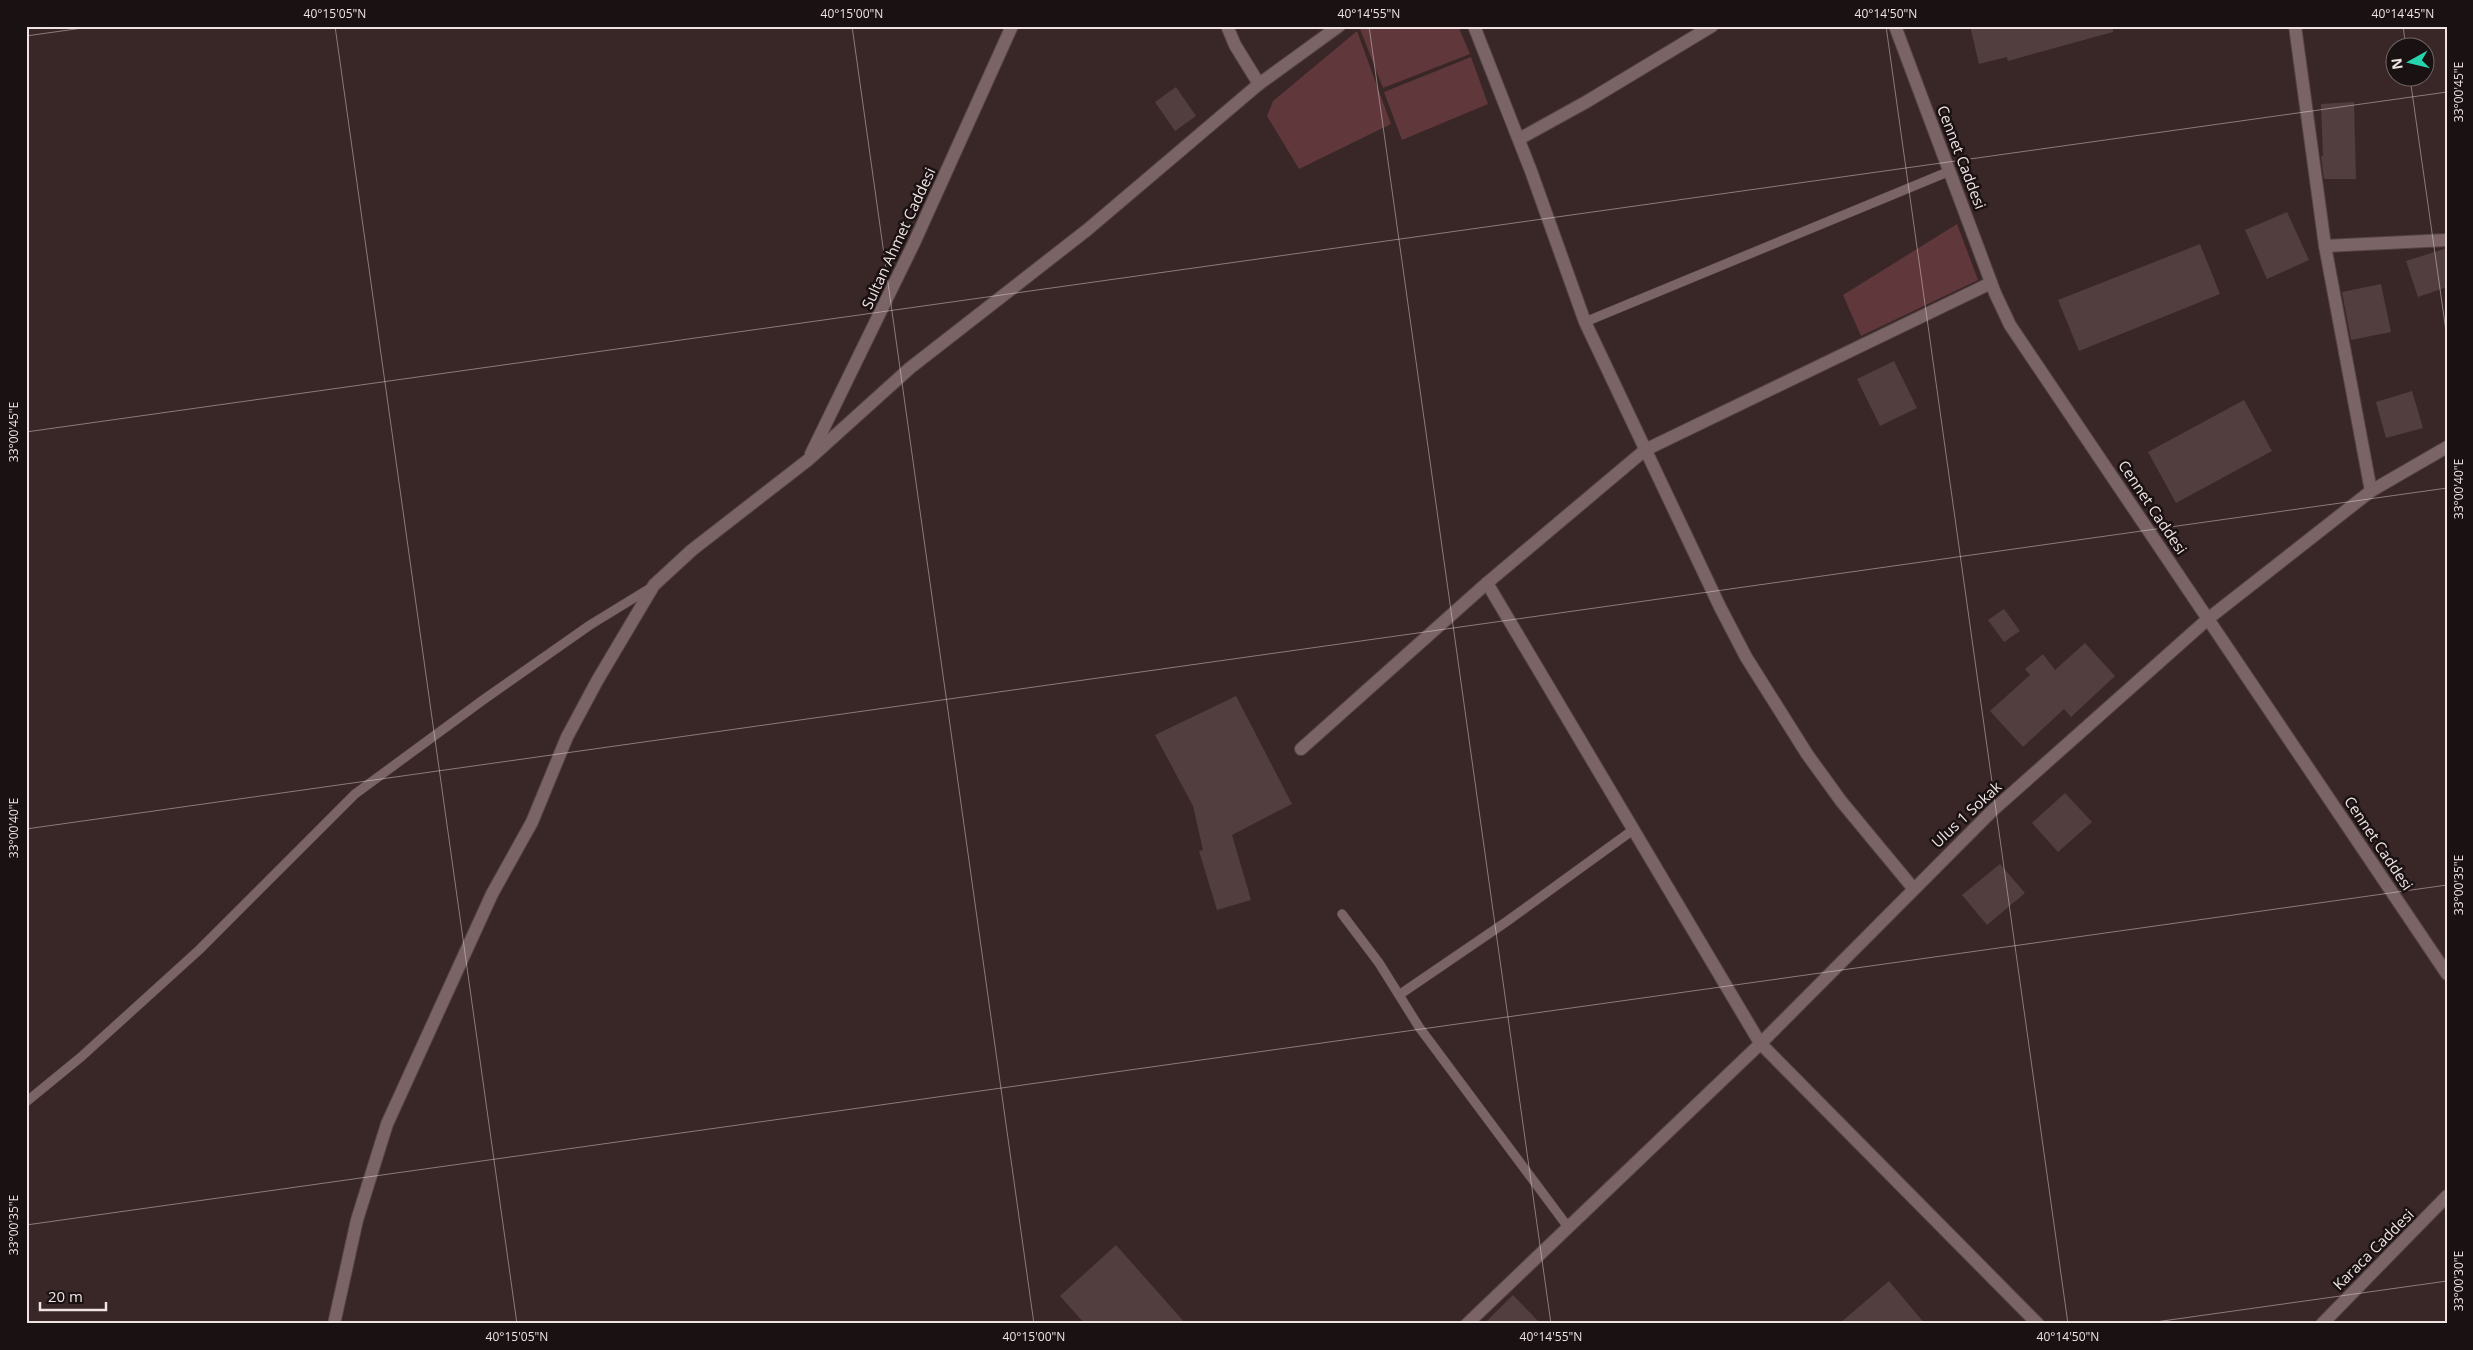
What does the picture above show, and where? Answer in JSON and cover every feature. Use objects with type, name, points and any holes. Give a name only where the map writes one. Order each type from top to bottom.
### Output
[{"type":"street","name":"Sultan Ahmet Caddesi","points":[[808,460],[914,242],[1012,26]]},
{"type":"street","points":[[1227,26],[1235,45],[1259,84]]},
{"type":"street","points":[[334,1324],[358,1220],[387,1124],[405,1082],[492,894],[532,822],[567,737],[597,681],[654,585],[692,550],[808,460],[910,368],[1086,230],[1259,84],[1339,26]]},
{"type":"street","points":[[1474,26],[1519,139],[1585,322],[1720,607],[1774,705],[1841,802],[1913,888]]},
{"type":"street","points":[[1519,139],[1586,102],[1712,26]]},
{"type":"street","name":"Cennet Caddesi","points":[[1895,26],[1991,283],[2010,325],[2045,380],[2209,618],[2447,974]]},
{"type":"street","points":[[2295,26],[2325,246],[2370,491]]},
{"type":"street","points":[[2325,246],[2447,240]]},
{"type":"street","points":[[1301,749],[1487,583],[1646,450],[1991,283]]},
{"type":"street","name":"Ulus 1 Sokak","points":[[1467,1324],[1759,1045],[1913,888],[1992,811],[2209,618],[2370,491],[2447,447]]},
{"type":"street","points":[[1487,583],[1759,1045],[2038,1324]]},
{"type":"street","name":"Karaca Caddesi","points":[[2322,1324],[2447,1196]]},
{"type":"lane","points":[[1585,322],[1950,171]]},
{"type":"lane","points":[[26,1102],[88,1051],[199,950],[355,794],[498,690],[590,626],[654,585]]},
{"type":"lane","points":[[1399,994],[1506,922],[1633,830]]},
{"type":"lane","points":[[1342,914],[1379,963],[1419,1027],[1568,1227]]},
{"type":"shaded area","points":[[1363,26],[1458,26],[1470,54],[1383,88],[1360,29]]},
{"type":"shaded area","points":[[1357,31],[1391,124],[1299,169],[1267,116],[1273,101]]},
{"type":"shaded area","points":[[1471,57],[1488,104],[1402,140],[1384,92]]},
{"type":"shaded area","points":[[1957,224],[1978,280],[1861,336],[1843,295]]},
{"type":"building","points":[[1970,26],[2113,26],[2113,32],[2008,61],[2007,57],[1979,64]]},
{"type":"building","points":[[1176,87],[1196,116],[1175,131],[1155,102]]},
{"type":"building","points":[[2354,102],[2356,179],[2324,179],[2321,156],[2323,156],[2321,104]]},
{"type":"building","points":[[2287,212],[2309,260],[2267,279],[2245,230]]},
{"type":"building","points":[[2200,244],[2220,294],[2079,351],[2058,300]]},
{"type":"building","points":[[2447,248],[2447,287],[2418,297],[2406,261]]},
{"type":"building","points":[[2381,284],[2391,332],[2351,340],[2342,292]]},
{"type":"building","points":[[1894,361],[1917,408],[1880,426],[1857,379]]},
{"type":"building","points":[[2412,391],[2423,428],[2386,438],[2376,402]]},
{"type":"building","points":[[2244,400],[2272,451],[2176,503],[2148,452]]},
{"type":"building","points":[[2004,609],[2020,631],[2004,642],[1988,620]]},
{"type":"building","points":[[2085,643],[2115,676],[2071,717],[2064,709],[2023,747],[1990,711],[2030,675],[2025,669],[2043,654],[2055,670]]},
{"type":"building","points":[[1236,696],[1292,804],[1232,835],[1251,900],[1217,910],[1199,851],[1203,850],[1193,806],[1155,735]]},
{"type":"building","points":[[2065,793],[2092,822],[2058,852],[2032,823]]},
{"type":"building","points":[[2000,864],[2025,893],[1987,925],[1962,895]]},
{"type":"building","points":[[1116,1245],[1186,1324],[1085,1324],[1060,1296]]},
{"type":"building","points":[[1889,1281],[1925,1324],[1839,1324]]},
{"type":"building","points":[[1513,1295],[1541,1324],[1484,1324]]}]
